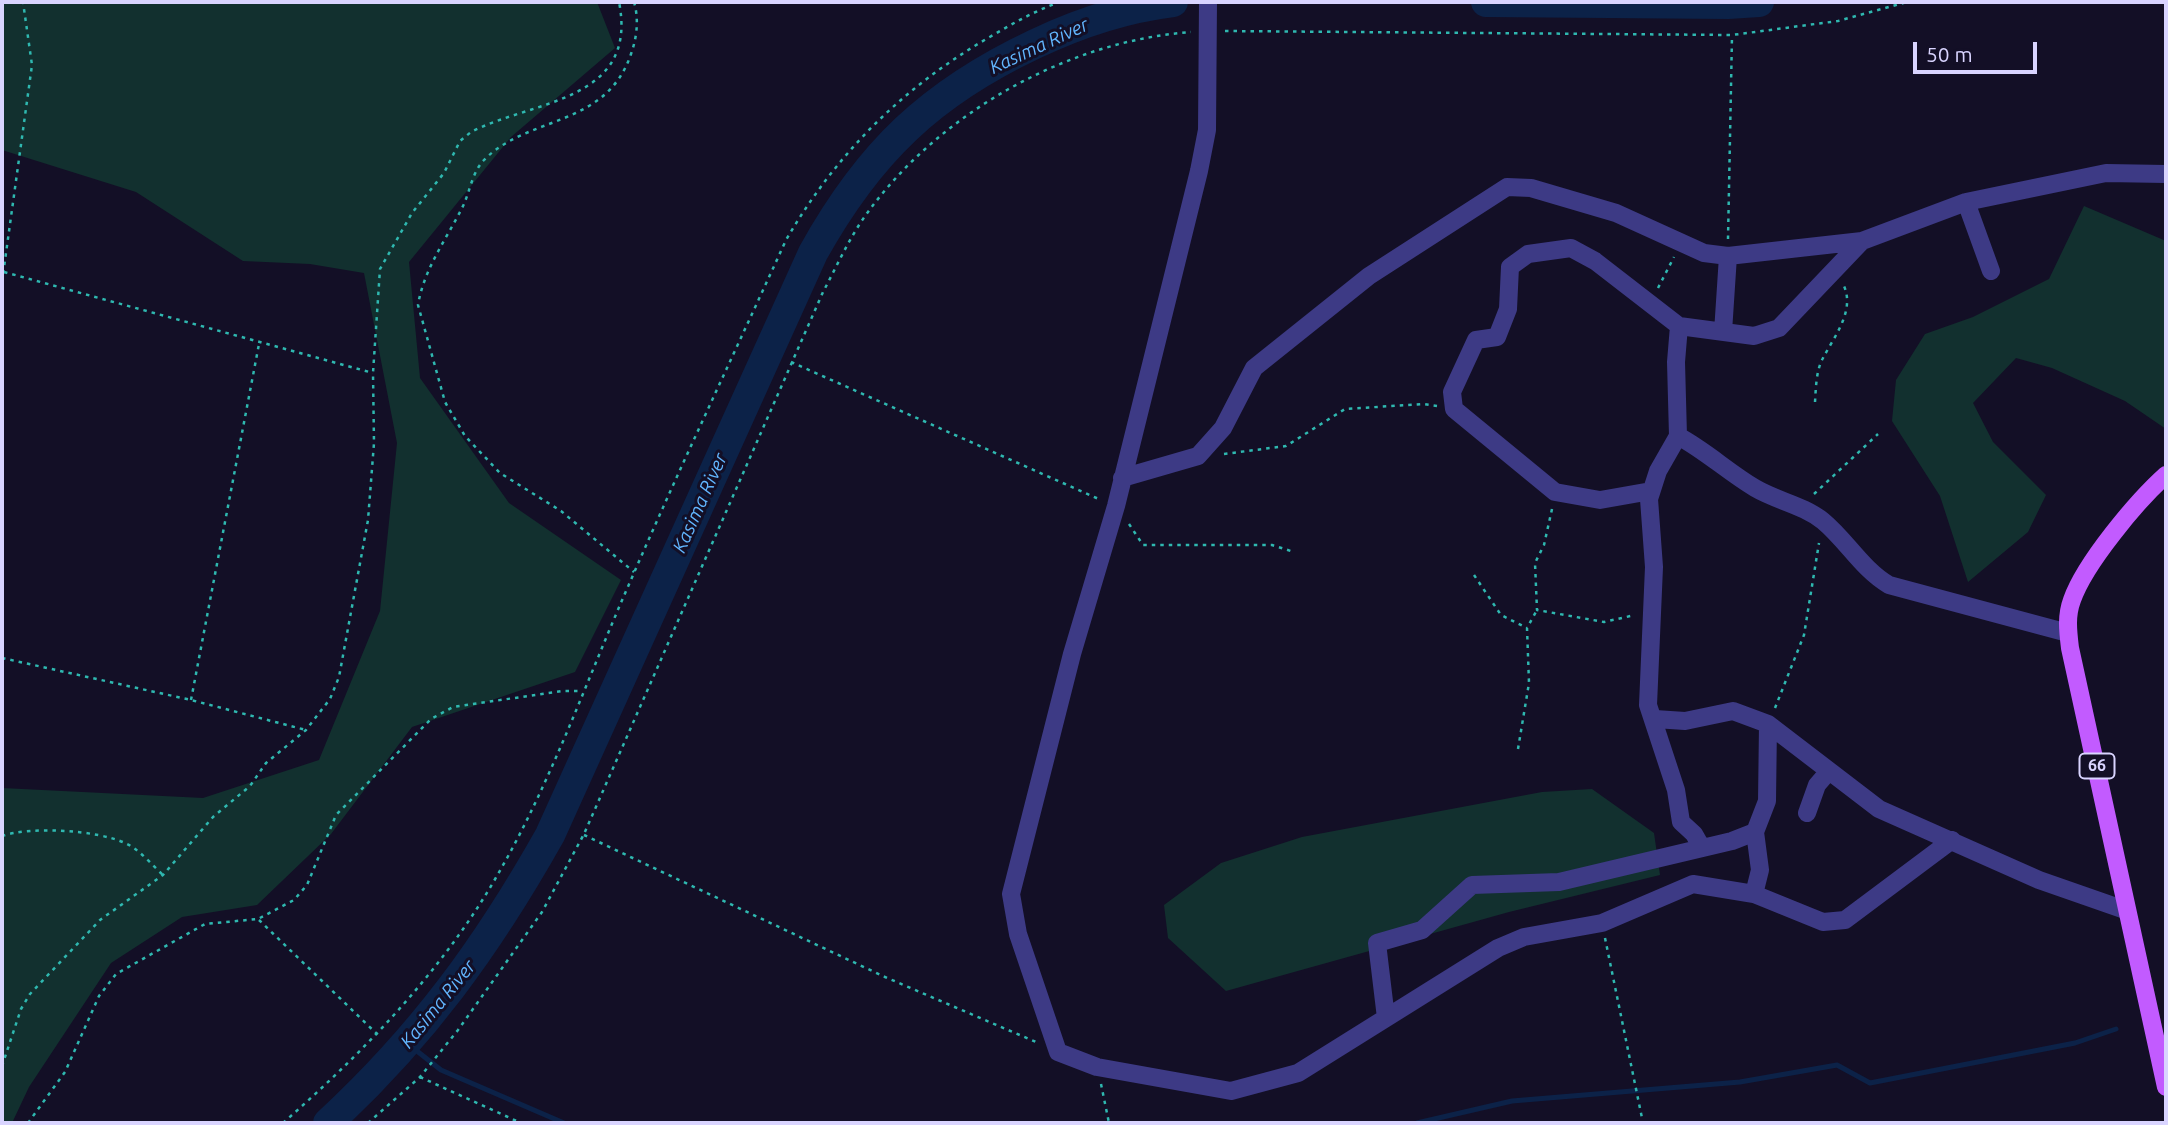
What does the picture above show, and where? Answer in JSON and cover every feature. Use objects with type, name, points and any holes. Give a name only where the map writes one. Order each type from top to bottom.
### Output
[{"type":"main road","name":"66","points":[[2166,475],[2150,489],[2080,582],[2072,600],[2068,633],[2125,909],[2166,1087]]},
{"type":"street","points":[[1208,2],[1205,144],[1116,506],[1072,654],[1011,894],[1018,934],[1058,1052],[1097,1067],[1231,1091],[1298,1073],[1498,948],[1524,937],[1602,923],[1693,884],[1754,894],[1824,922],[1845,920],[1952,840]]},
{"type":"street","points":[[1122,478],[1198,456],[1223,428],[1254,368],[1369,275],[1507,187],[1531,188],[1616,213],[1704,253],[1728,256],[1863,242],[1966,202],[2106,173],[2166,174]]},
{"type":"street","points":[[1966,202],[1991,271]]},
{"type":"street","points":[[1651,491],[1600,499],[1555,492],[1454,409],[1452,392],[1476,340],[1497,337],[1508,309],[1510,267],[1528,254],[1571,248],[1595,261],[1679,326],[1754,336],[1779,328],[1863,242]]},
{"type":"street","points":[[1723,332],[1728,256]]},
{"type":"street","points":[[1679,326],[1676,362],[1678,436],[1651,491],[1654,611],[1648,705],[1655,719],[1676,790],[1681,822],[1694,834],[1702,848]]},
{"type":"street","points":[[1678,436],[1752,487],[1777,500],[1806,509],[1824,522],[1874,576],[1889,585],[2068,633]]},
{"type":"street","points":[[1655,719],[1685,721],[1733,711],[1768,724],[1879,809],[2039,880],[2125,909]]},
{"type":"street","points":[[1754,894],[1760,870],[1755,832],[1767,801],[1768,724]]},
{"type":"street","points":[[1807,813],[1817,785],[1829,771]]},
{"type":"street","points":[[1386,1018],[1377,943],[1422,930],[1472,885],[1559,882],[1702,848],[1755,832]]},
{"type":"path","points":[[2,282],[32,65],[23,2]]},
{"type":"path","points":[[2,1066],[20,1009],[30,995],[100,920],[163,875],[213,817],[250,786],[266,763],[306,730],[330,699],[339,677],[368,520],[374,443],[373,373],[380,269],[412,214],[444,173],[460,141],[485,125],[583,90],[601,76],[619,48],[623,24],[620,2]]},
{"type":"path","points":[[634,2],[638,15],[635,44],[616,83],[586,109],[517,139],[483,161],[420,290],[418,305],[445,402],[465,436],[500,473],[561,511],[634,572]]},
{"type":"path","points":[[283,1123],[378,1035],[428,976],[502,869],[540,795],[634,572],[786,240],[809,201],[875,121],[908,91],[950,60],[1036,10],[1060,2]]},
{"type":"path","points":[[368,1123],[420,1077],[512,957],[542,912],[584,834],[823,292],[867,213],[938,138],[979,107],[1080,55],[1128,40],[1207,31],[1732,35],[1838,21],[1907,2]]},
{"type":"path","points":[[1728,256],[1732,35]]},
{"type":"path","points":[[1650,303],[1682,243]]},
{"type":"path","points":[[1815,402],[1816,380],[1822,359],[1841,330],[1847,292],[1837,270]]},
{"type":"path","points":[[4,272],[259,344],[373,373]]},
{"type":"path","points":[[191,701],[259,344]]},
{"type":"path","points":[[791,362],[1116,506],[1143,545],[1272,545],[1294,552]]},
{"type":"path","points":[[1198,456],[1286,446],[1345,409],[1423,404],[1454,409]]},
{"type":"path","points":[[1806,509],[1816,489],[1878,434]]},
{"type":"path","points":[[1518,750],[1529,682],[1527,628],[1537,610],[1535,563],[1544,545],[1555,492]]},
{"type":"path","points":[[1768,724],[1804,635],[1824,522]]},
{"type":"path","points":[[1474,575],[1501,615],[1527,628]]},
{"type":"path","points":[[1537,610],[1604,621],[1654,611]]},
{"type":"path","points":[[2,658],[306,730]]},
{"type":"path","points":[[28,1123],[65,1072],[99,996],[116,974],[205,924],[258,919],[294,900],[307,885],[326,832],[342,807],[442,711],[562,691],[582,691]]},
{"type":"path","points":[[2,836],[17,831],[95,836],[126,843],[163,875]]},
{"type":"path","points":[[584,834],[885,977],[1058,1052]]},
{"type":"path","points":[[258,919],[378,1035]]},
{"type":"path","points":[[1602,923],[1643,1123]]},
{"type":"path","points":[[1097,1067],[1109,1123]]},
{"type":"path","points":[[420,1077],[521,1123]]},
{"type":"green space","points":[[2,2],[597,2],[615,48],[511,137],[409,262],[420,378],[509,503],[621,580],[575,672],[412,727],[331,834],[257,905],[182,917],[111,963],[29,1087],[12,1123],[2,1123],[2,788],[203,798],[319,760],[380,611],[397,443],[364,273],[310,264],[243,261],[136,192],[2,150]]},
{"type":"green space","points":[[2084,206],[2166,241],[2166,429],[2125,401],[2052,368],[2016,358],[1973,403],[1993,442],[2046,495],[2028,532],[1968,582],[1940,496],[1892,421],[1896,380],[1925,334],[1973,317],[2049,279]]},
{"type":"green space","points":[[1592,789],[1654,833],[1660,875],[1509,912],[1226,991],[1168,938],[1164,905],[1221,863],[1302,837],[1542,792]]},
{"type":"waterway","name":"Kasima River","points":[[328,1123],[393,1057],[451,988],[502,915],[550,835],[813,253],[857,185],[880,155],[906,129],[964,83],[998,63],[1085,23],[1119,12],[1173,2]]},
{"type":"waterway","name":"Kasima River","points":[[1486,2],[1759,2]]},
{"type":"waterway","points":[[1417,1123],[1512,1101],[1740,1082],[1837,1065],[1870,1083],[2075,1043],[2116,1029]]},
{"type":"waterway","points":[[408,1044],[441,1070],[564,1123]]}]
